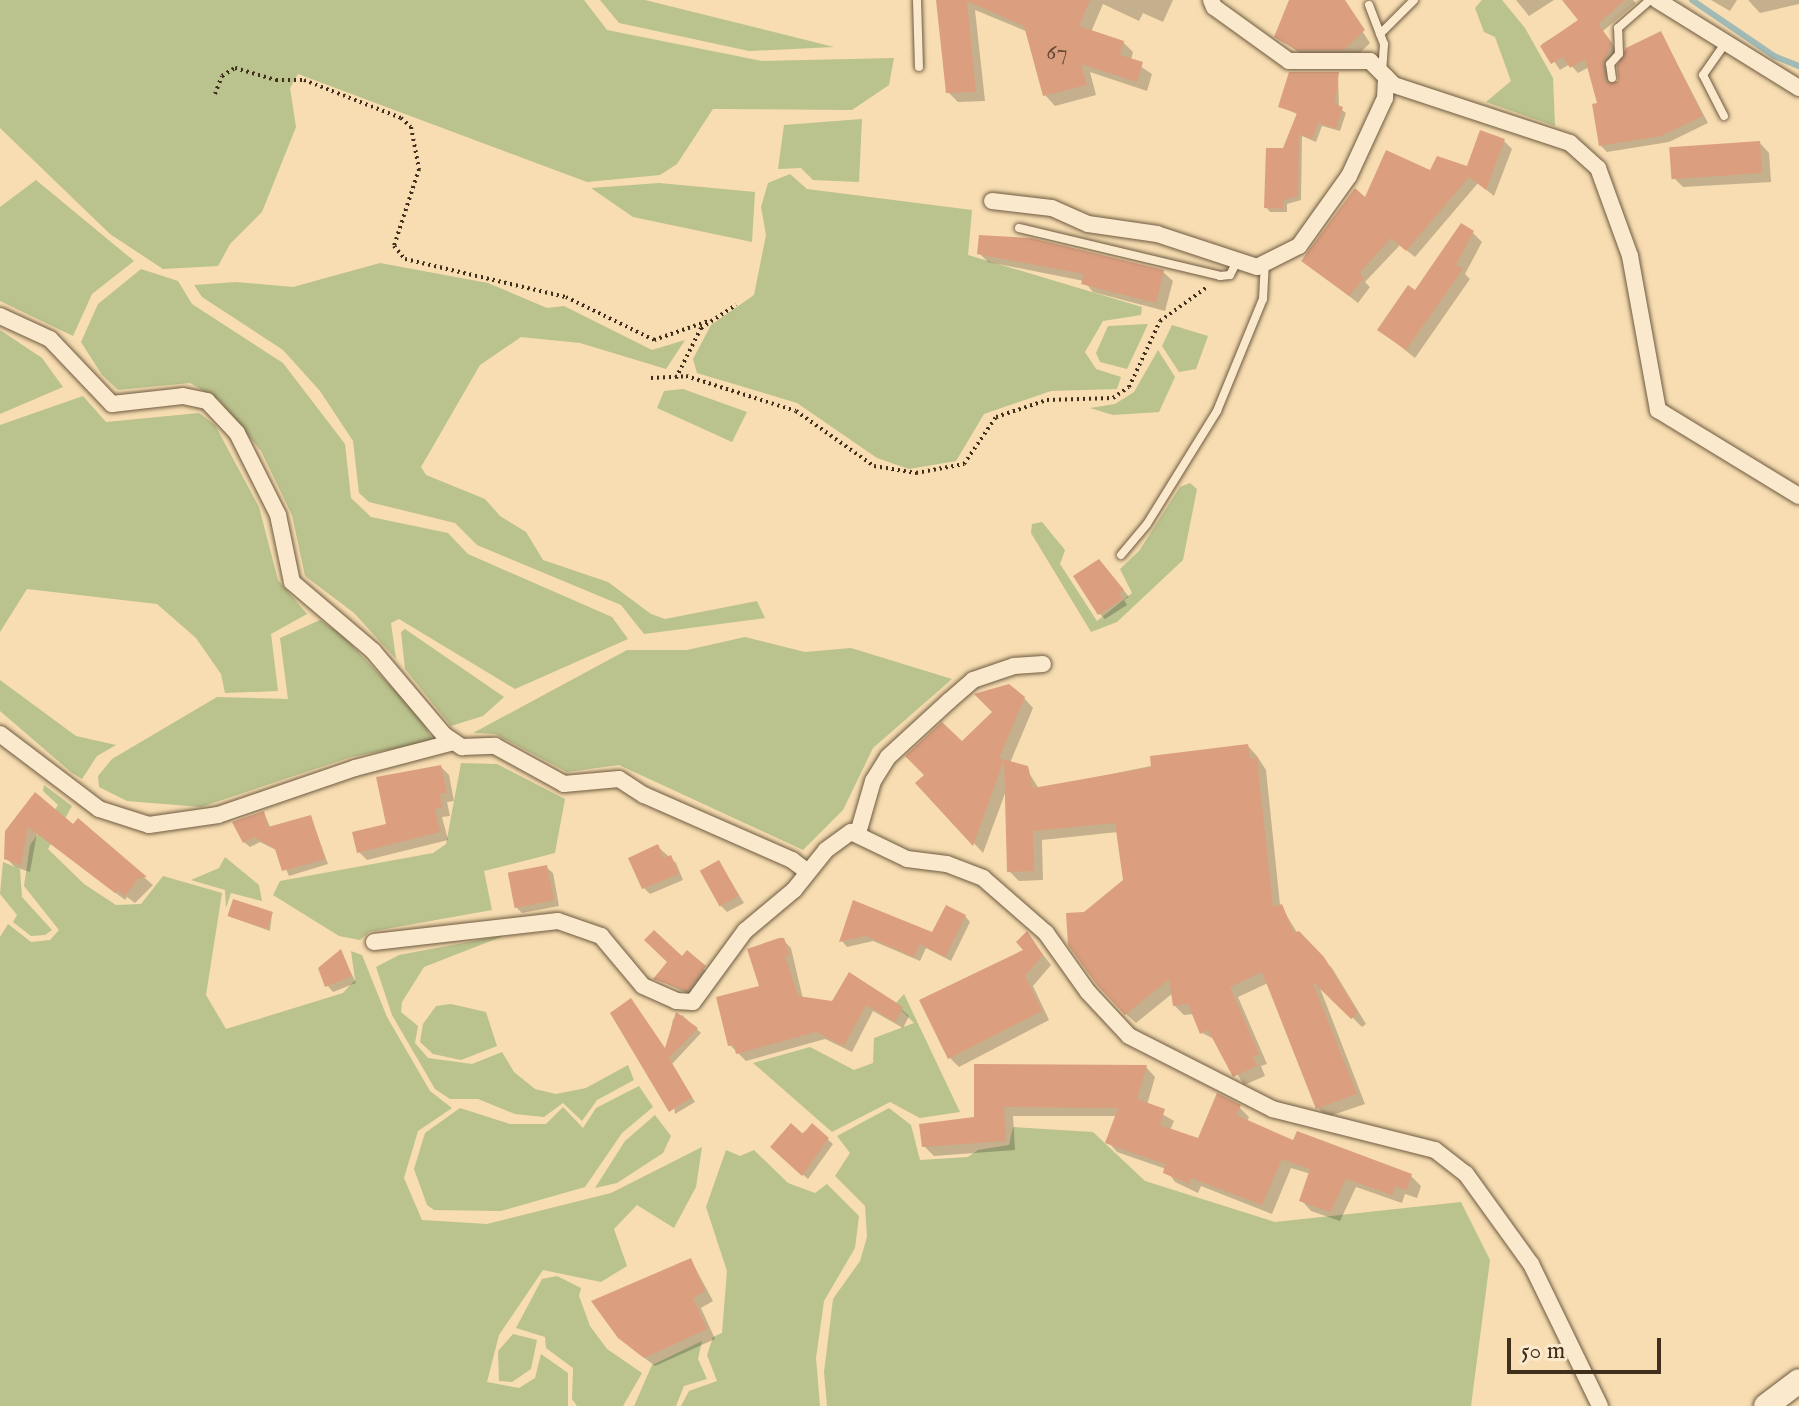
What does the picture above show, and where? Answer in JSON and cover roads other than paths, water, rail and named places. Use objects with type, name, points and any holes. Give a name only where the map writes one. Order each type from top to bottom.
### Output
[{"type":"street","points":[[1211,0],[1214,7],[1289,61],[1354,58],[1370,61],[1394,85],[1570,143],[1598,168],[1630,256],[1658,410],[1799,496]]},
{"type":"street","points":[[1657,0],[1799,88]]},
{"type":"street","points":[[992,201],[1052,208],[1088,224],[1157,234],[1236,263],[1265,264],[1299,246],[1349,176],[1385,98],[1384,75]]},
{"type":"street","points":[[0,316],[50,339],[112,404],[183,396],[207,401],[237,433],[278,515],[292,582],[373,651],[454,742],[462,747],[495,746],[564,784],[619,779],[644,795],[792,860],[808,872]]},
{"type":"street","points":[[374,942],[558,921],[601,936],[643,986],[676,1001],[693,1002],[745,931],[808,872],[826,850],[858,833],[873,781],[888,757],[973,680],[1014,666],[1043,664]]},
{"type":"street","points":[[0,734],[99,809],[149,825],[218,815],[355,768],[454,742]]},
{"type":"street","points":[[858,833],[907,859],[947,864],[983,878],[1046,933],[1088,992],[1129,1036],[1272,1109],[1435,1150],[1466,1174],[1531,1264],[1600,1406]]},
{"type":"street","points":[[1766,1406],[1799,1381]]},
{"type":"lane","points":[[917,0],[919,67]]},
{"type":"lane","points":[[1380,34],[1414,0]]},
{"type":"lane","points":[[1612,78],[1610,64],[1619,54],[1618,28],[1650,0]]},
{"type":"lane","points":[[1369,5],[1380,34],[1384,75]]},
{"type":"lane","points":[[1724,116],[1703,75],[1725,44]]},
{"type":"lane","points":[[1019,228],[1220,276],[1230,275],[1236,263]]},
{"type":"lane","points":[[1121,555],[1147,524],[1217,411],[1263,299],[1265,264]]},
{"type":"waterway","points":[[1692,0],[1774,56],[1799,66]]}]
